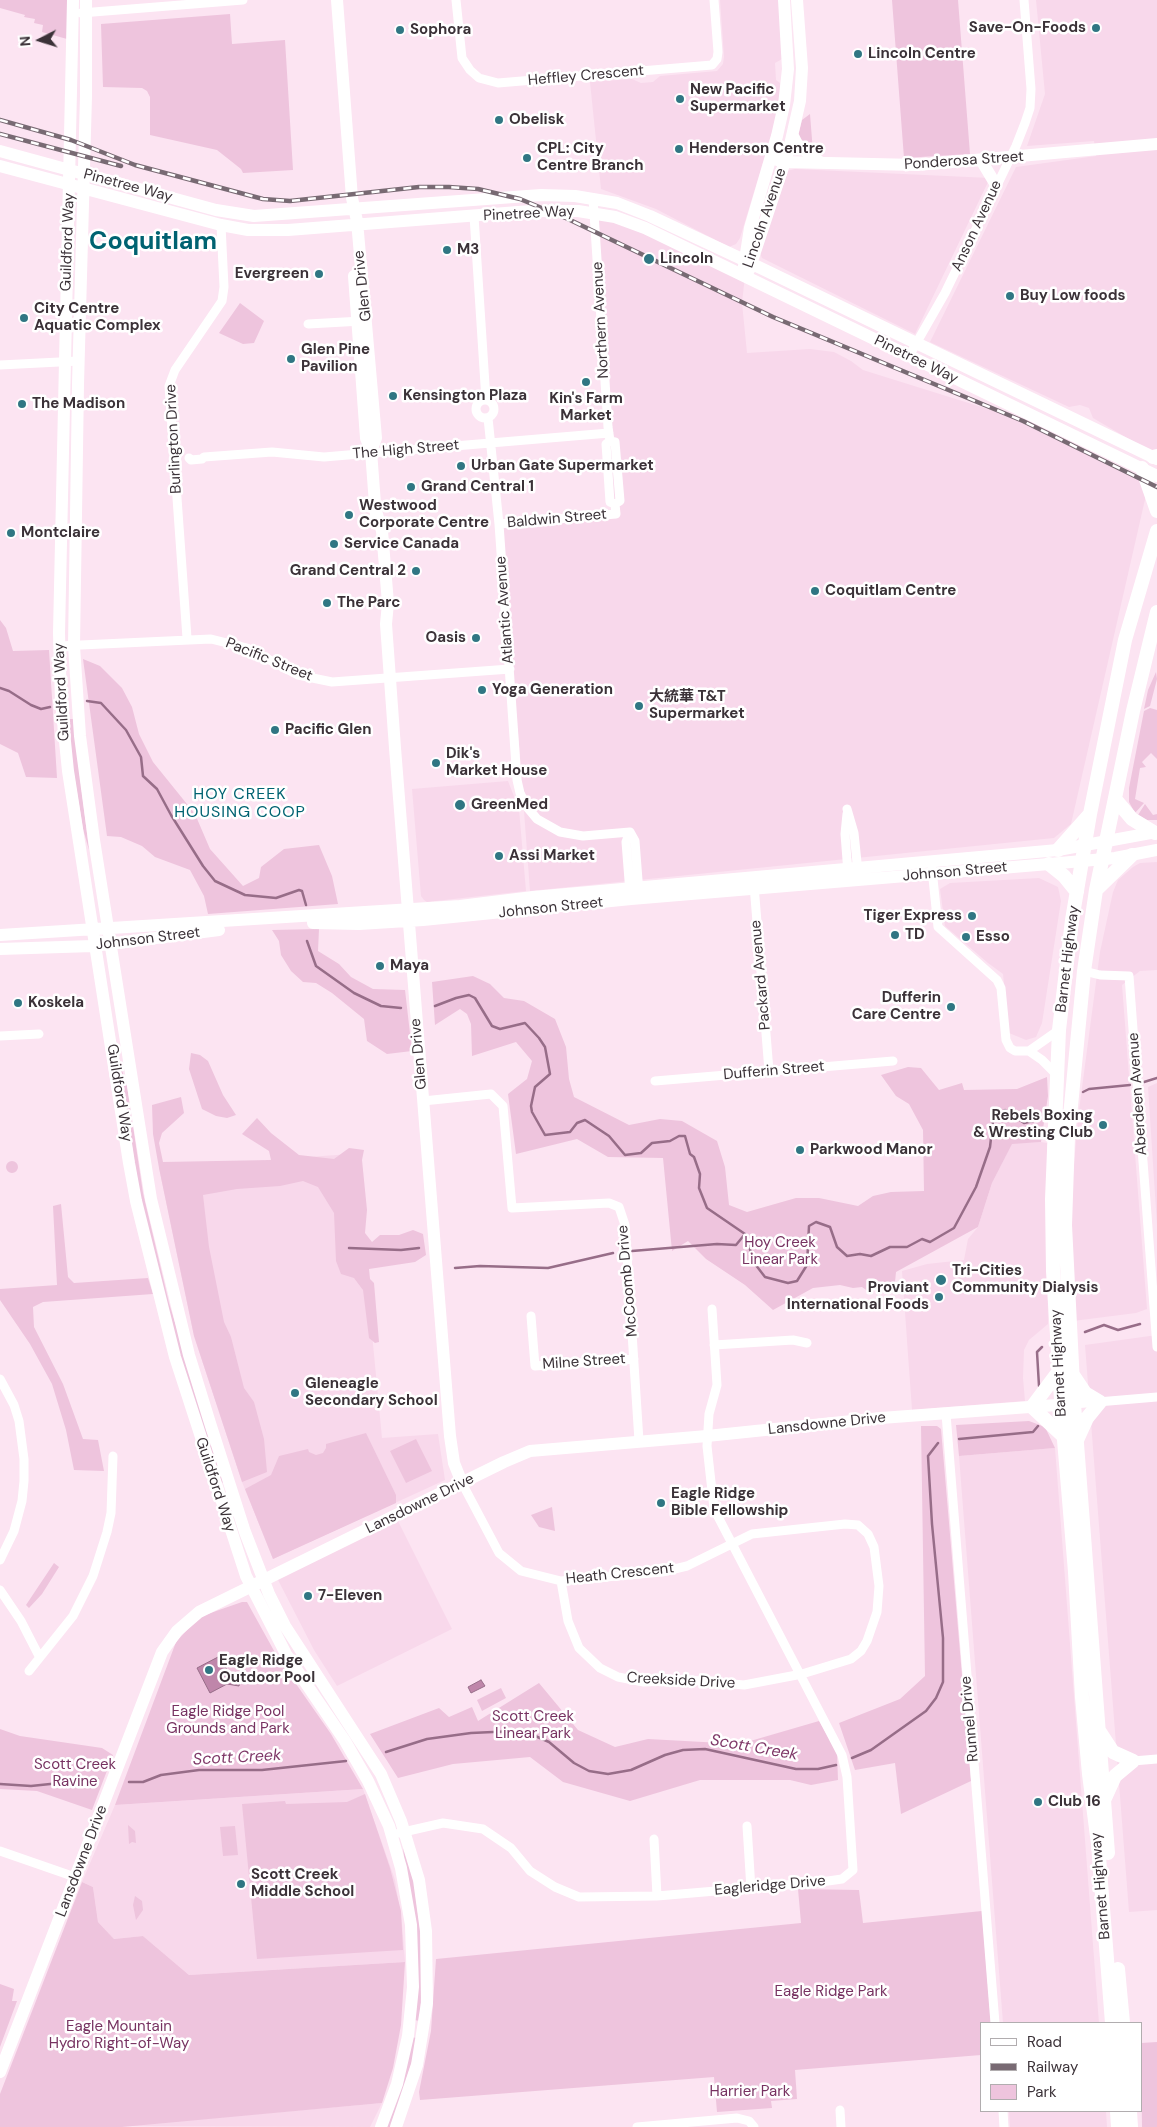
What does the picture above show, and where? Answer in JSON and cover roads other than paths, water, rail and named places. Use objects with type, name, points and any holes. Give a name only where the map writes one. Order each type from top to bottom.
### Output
[{"type":"main road","name":"Guildford Way","points":[[73,0],[81,9],[84,175],[74,646],[82,753],[110,944],[143,1160],[172,1290],[212,1432],[245,1532],[285,1626],[370,1755],[391,1796],[405,1831],[419,1880],[426,1931],[428,1969],[421,2045],[411,2085],[396,2127]]},
{"type":"main road","name":"Glen Drive","points":[[337,0],[354,225],[357,320],[366,438],[371,452],[376,511],[374,530],[378,588],[380,606],[386,624],[450,1436],[454,1463],[462,1483]]},
{"type":"main road","name":"Lincoln Avenue","points":[[748,262],[750,228],[781,124],[788,77],[784,0]]},
{"type":"main road","name":"Lincoln Avenue","points":[[745,276],[748,262],[793,136],[802,81],[797,0]]},
{"type":"main road","name":"Guildford Way","points":[[81,9],[70,171],[64,361],[59,646],[66,750],[129,1162],[159,1298],[204,1454],[231,1536],[251,1586],[286,1654],[360,1764],[392,1836],[408,1900],[413,1948],[413,1978],[408,2036],[396,2084],[381,2127]]},
{"type":"main road","points":[[793,136],[797,144],[821,163]]},
{"type":"main road","name":"Ponderosa Street","points":[[771,158],[784,162],[898,166],[1010,158],[1157,144]]},
{"type":"main road","name":"Pinetree Way","points":[[0,151],[216,210],[240,214],[267,216],[530,195],[567,195],[593,198],[636,210],[921,341],[1156,458]]},
{"type":"main road","points":[[981,160],[996,185]]},
{"type":"main road","name":"Pinetree Way","points":[[0,166],[221,225],[266,231],[540,211],[594,213],[636,224],[1157,476]]},
{"type":"main road","points":[[221,225],[240,214]]},
{"type":"main road","name":"Glen Drive","points":[[354,225],[371,370],[376,440],[371,452]]},
{"type":"main road","points":[[1142,468],[1157,511]]},
{"type":"main road","name":"Barnet Highway","points":[[1122,2022],[1077,1440],[1068,1405],[1052,1199],[1056,1074],[1077,892],[1090,814],[1125,640],[1157,531]]},
{"type":"main road","name":"Barnet Highway","points":[[1066,1373],[1065,1201],[1071,1095],[1084,971],[1096,890],[1135,702],[1157,612]]},
{"type":"main road","points":[[1116,800],[1132,819],[1156,832]]},
{"type":"main road","points":[[1058,850],[1090,814]]},
{"type":"main road","name":"Johnson Street","points":[[0,935],[409,915],[634,893],[932,868],[1085,846],[1156,832]]},
{"type":"main road","name":"Johnson Street","points":[[932,868],[1049,864],[1103,859],[1157,850]]},
{"type":"main road","points":[[1096,890],[1132,855]]},
{"type":"main road","points":[[1049,864],[1064,876],[1077,892]]},
{"type":"main road","name":"Johnson Street","points":[[0,949],[110,944],[221,930],[318,923],[359,924],[409,915]]},
{"type":"main road","points":[[1063,1436],[1032,1407],[1066,1373],[1085,1393],[1100,1402],[1088,1418],[1077,1440]]},
{"type":"main road","name":"Barnet Highway","points":[[1068,1405],[1063,1436],[1075,1572],[1087,1754],[1098,1844],[1112,2022]]},
{"type":"main road","name":"Lansdowne Drive","points":[[0,2072],[162,1652],[177,1632],[199,1612],[530,1451],[707,1436],[881,1418],[1068,1405]]},
{"type":"main road","points":[[1098,1728],[1113,1752],[1133,1761]]},
{"type":"main road","points":[[1087,1754],[1101,1763],[1133,1761]]},
{"type":"main road","points":[[1104,1801],[1115,1776],[1133,1761]]},
{"type":"main road","points":[[1117,2112],[1118,2127]]},
{"type":"main road","points":[[1130,2112],[1131,2127]]},
{"type":"street","points":[[81,9],[243,0]]},
{"type":"street","name":"Heffley Crescent","points":[[456,0],[460,51],[464,62],[479,78],[498,83],[712,65],[718,56],[714,0]]},
{"type":"street","name":"Anson Avenue","points":[[914,359],[1025,123],[1031,100],[1024,0]]},
{"type":"street","name":"Northern Avenue","points":[[593,198],[609,437],[606,444],[610,502],[615,504],[616,514]]},
{"type":"street","points":[[474,216],[486,400]]},
{"type":"street","name":"Burlington Drive","points":[[187,638],[170,381],[222,300],[224,287],[221,225]]},
{"type":"street","points":[[308,324],[357,320],[363,324],[365,349],[371,370]]},
{"type":"street","points":[[0,365],[79,361]]},
{"type":"street","points":[[486,400],[491,402],[494,407],[494,413],[488,418],[480,416],[476,409],[480,401],[486,400]]},
{"type":"street","name":"Atlantic Avenue","points":[[488,418],[510,670],[517,780],[521,796],[528,809],[546,826],[564,834],[583,836],[630,832],[635,841],[634,893]]},
{"type":"street","name":"The High Street","points":[[174,459],[189,458],[191,455],[202,454],[204,457],[269,452],[321,457],[490,443],[609,437]]},
{"type":"street","name":"Baldwin Street","points":[[498,524],[616,514]]},
{"type":"street","name":"Pacific Street","points":[[59,646],[187,638],[211,639],[234,644],[293,672],[318,680],[341,682],[510,670]]},
{"type":"street","points":[[847,809],[854,833],[853,875],[845,834],[847,809]]},
{"type":"street","points":[[932,868],[938,927],[997,980],[1001,988],[1006,1042],[1012,1050],[1029,1051],[1042,1060],[1056,1074]]},
{"type":"street","name":"Packard Avenue","points":[[754,884],[769,1071]]},
{"type":"street","name":"Aberdeen Avenue","points":[[1084,971],[1100,975],[1129,976],[1157,1347]]},
{"type":"street","points":[[1029,1051],[1060,1030]]},
{"type":"street","points":[[0,1036],[38,1034]]},
{"type":"street","name":"Dufferin Street","points":[[655,1081],[894,1061]]},
{"type":"street","name":"McCoomb Drive","points":[[423,1101],[491,1094],[503,1106],[512,1208],[609,1203],[619,1207],[625,1224],[639,1442]]},
{"type":"street","name":"Eagleridge Drive","points":[[392,1836],[405,1831],[444,1823],[482,1828],[511,1848],[530,1871],[555,1887],[579,1897],[657,1896],[751,1889],[842,1879],[853,1870],[847,1777],[842,1755],[802,1674],[714,1509],[707,1436],[709,1414],[717,1385],[712,1309]]},
{"type":"street","name":"Milne Street","points":[[531,1316],[535,1366],[634,1359]]},
{"type":"street","points":[[714,1345],[793,1340],[807,1343]]},
{"type":"street","points":[[0,1379],[14,1405],[19,1422],[24,1459],[24,1481],[22,1501],[14,1531],[0,1560]]},
{"type":"street","name":"Lansdowne Drive","points":[[1068,1405],[1157,1397]]},
{"type":"street","name":"Runnel Drive","points":[[946,1414],[995,2022]]},
{"type":"street","points":[[29,1671],[39,1656],[73,1616],[93,1576],[104,1545],[111,1513],[113,1456]]},
{"type":"street","name":"Heath Crescent","points":[[462,1483],[499,1553],[521,1571],[561,1581],[662,1572],[679,1568],[687,1566],[752,1534],[844,1524],[858,1525],[868,1534],[874,1548],[879,1586],[876,1612],[867,1641],[861,1651],[851,1659],[802,1674]]},
{"type":"street","name":"Creekside Drive","points":[[561,1581],[568,1621],[579,1648],[600,1668],[618,1677],[644,1682],[689,1680],[744,1685],[802,1674]]},
{"type":"street","points":[[0,1590],[21,1621],[39,1656]]},
{"type":"street","points":[[1133,1761],[1157,1759]]},
{"type":"street","points":[[747,1826],[751,1889]]},
{"type":"street","points":[[654,1840],[657,1896]]},
{"type":"street","points":[[0,1853],[75,1877]]},
{"type":"street","points":[[840,2110],[841,2127]]},
{"type":"street","points":[[1003,2112],[1004,2127]]},
{"type":"street","points":[[637,2127],[737,2118],[749,2121],[754,2127]]},
{"type":"waterway","points":[[0,688],[41,709],[50,707]]},
{"type":"waterway","points":[[87,701],[101,703],[126,730],[141,757],[143,776],[157,789],[203,866],[215,881],[245,895],[276,898],[299,890],[302,891],[306,905]]},
{"type":"waterway","points":[[307,941],[316,966],[354,993],[381,1006],[401,1008]]},
{"type":"waterway","points":[[435,1006],[469,995],[475,998],[492,1026],[500,1029],[525,1023],[539,1038],[545,1047],[550,1074],[535,1087],[531,1106],[532,1112],[545,1135],[570,1132],[577,1123],[585,1120],[609,1136],[625,1155],[641,1153],[652,1143],[670,1141],[679,1136],[685,1136],[690,1154],[694,1157],[700,1174],[699,1188],[707,1208],[745,1234],[755,1264],[765,1277],[788,1283],[797,1281],[807,1265],[809,1226],[816,1222],[830,1227],[837,1247],[847,1256],[860,1254],[871,1256],[890,1247],[907,1247],[922,1239],[930,1242],[954,1228],[976,1187],[990,1147],[993,1121],[997,1114],[1005,1110],[1024,1123],[1033,1121]]},
{"type":"waterway","points":[[1144,1082],[1157,1078]]},
{"type":"waterway","points":[[1083,1092],[1089,1089],[1130,1085]]},
{"type":"waterway","points":[[632,1251],[717,1244],[736,1245],[745,1234]]},
{"type":"waterway","points":[[349,1248],[401,1250],[419,1248]]},
{"type":"waterway","points":[[455,1268],[480,1266],[548,1268],[613,1253]]},
{"type":"waterway","name":"Scott Creek","points":[[1085,1332],[1104,1325],[1118,1330],[1140,1324]]},
{"type":"waterway","name":"Scott Creek","points":[[1039,1386],[1037,1352],[1042,1347]]},
{"type":"waterway","name":"Scott Creek","points":[[959,1439],[1033,1432],[1038,1426]]},
{"type":"waterway","name":"Scott Creek","points":[[852,1758],[871,1750],[926,1711],[936,1698],[943,1682],[943,1638],[932,1524],[928,1456],[938,1443]]},
{"type":"waterway","name":"Scott Creek","points":[[386,1752],[427,1739],[471,1733],[515,1731],[533,1735],[549,1742],[574,1763],[589,1771],[608,1774],[631,1770],[665,1755],[683,1750],[705,1749],[796,1769],[818,1769],[836,1765]]},
{"type":"waterway","name":"Scott Creek","points":[[129,1782],[143,1782],[161,1775],[199,1770],[262,1770],[346,1761]]},
{"type":"waterway","name":"Scott Creek","points":[[0,1784],[31,1786],[98,1779]]},
{"type":"railway","points":[[0,120],[71,140],[135,165],[263,199],[290,201],[419,187],[478,189],[520,199],[568,219],[773,317],[1023,421],[1157,487]]},
{"type":"railway","points":[[0,134],[121,166]]},
{"type":"place","name":"Save-On-Foods","points":[[1096,28]]},
{"type":"place","name":"Sophora","points":[[400,30]]},
{"type":"place","name":"Lincoln Centre","points":[[858,54]]},
{"type":"place","name":"New Pacific Supermarket","points":[[680,99]]},
{"type":"place","name":"Obelisk","points":[[499,120]]},
{"type":"place","name":"Henderson Centre","points":[[679,149]]},
{"type":"place","name":"CPL: City Centre Branch","points":[[527,158]]},
{"type":"place","name":"M3","points":[[447,250]]},
{"type":"place","name":"Lincoln","points":[[649,259]]},
{"type":"place","name":"Evergreen","points":[[319,274]]},
{"type":"place","name":"Buy Low foods","points":[[1010,296]]},
{"type":"place","name":"City Centre Aquatic Complex","points":[[24,318]]},
{"type":"place","name":"Glen Pine Pavilion","points":[[291,359]]},
{"type":"place","name":"Kin's Farm Market","points":[[586,382]]},
{"type":"place","name":"Kensington Plaza","points":[[393,396]]},
{"type":"place","name":"The Madison","points":[[22,404]]},
{"type":"place","name":"Urban Gate Supermarket","points":[[461,466]]},
{"type":"place","name":"Grand Central 1","points":[[411,487]]},
{"type":"place","name":"Westwood Corporate Centre","points":[[349,515]]},
{"type":"place","name":"Montclaire","points":[[11,533]]},
{"type":"place","name":"Service Canada","points":[[334,544]]},
{"type":"place","name":"Grand Central 2","points":[[416,571]]},
{"type":"place","name":"Coquitlam Centre","points":[[815,591]]},
{"type":"place","name":"The Parc","points":[[327,603]]},
{"type":"place","name":"Oasis","points":[[476,638]]},
{"type":"place","name":"Yoga Generation","points":[[482,690]]},
{"type":"place","name":"大統華 T&T Supermarket","points":[[639,706]]},
{"type":"place","name":"Pacific Glen","points":[[275,730]]},
{"type":"place","name":"Dik's Market House","points":[[436,763]]},
{"type":"place","name":"GreenMed","points":[[460,805]]},
{"type":"place","name":"Assi Market","points":[[499,856]]},
{"type":"place","name":"Tiger Express","points":[[972,916]]},
{"type":"place","name":"TD","points":[[895,935]]},
{"type":"place","name":"Esso","points":[[966,937]]},
{"type":"place","name":"Maya","points":[[380,966]]},
{"type":"place","name":"Koskela","points":[[18,1003]]},
{"type":"place","name":"Dufferin Care Centre","points":[[951,1007]]},
{"type":"place","name":"Rebels Boxing & Wresting Club","points":[[1103,1125]]},
{"type":"place","name":"Parkwood Manor","points":[[800,1150]]},
{"type":"place","name":"Tri-Cities Community Dialysis","points":[[941,1280]]},
{"type":"place","name":"Proviant International Foods","points":[[939,1297]]},
{"type":"place","name":"Gleneagle Secondary School","points":[[295,1393]]},
{"type":"place","name":"Eagle Ridge Bible Fellowship","points":[[661,1503]]},
{"type":"place","name":"7-Eleven","points":[[308,1596]]},
{"type":"place","name":"Eagle Ridge Outdoor Pool","points":[[209,1670]]},
{"type":"place","name":"Club 16","points":[[1038,1802]]},
{"type":"place","name":"Scott Creek Middle School","points":[[241,1884]]},
{"type":"district","name":"Coquitlam","points":[[153,242]]},
{"type":"district","name":"HOY CREEK HOUSING COOP","points":[[240,804]]},
{"type":"park label","name":"Hoy Creek Linear Park","points":[[780,1252]]},
{"type":"park label","name":"Eagle Ridge Pool Grounds and Park","points":[[228,1720]]},
{"type":"park label","name":"Scott Creek Linear Park","points":[[533,1726]]},
{"type":"park label","name":"Scott Creek Ravine","points":[[75,1774]]},
{"type":"park label","name":"Eagle Ridge Park","points":[[831,1992]]},
{"type":"park label","name":"Eagle Mountain Hydro Right-of-Way","points":[[119,2036]]},
{"type":"park label","name":"Harrier Park","points":[[750,2092]]}]
